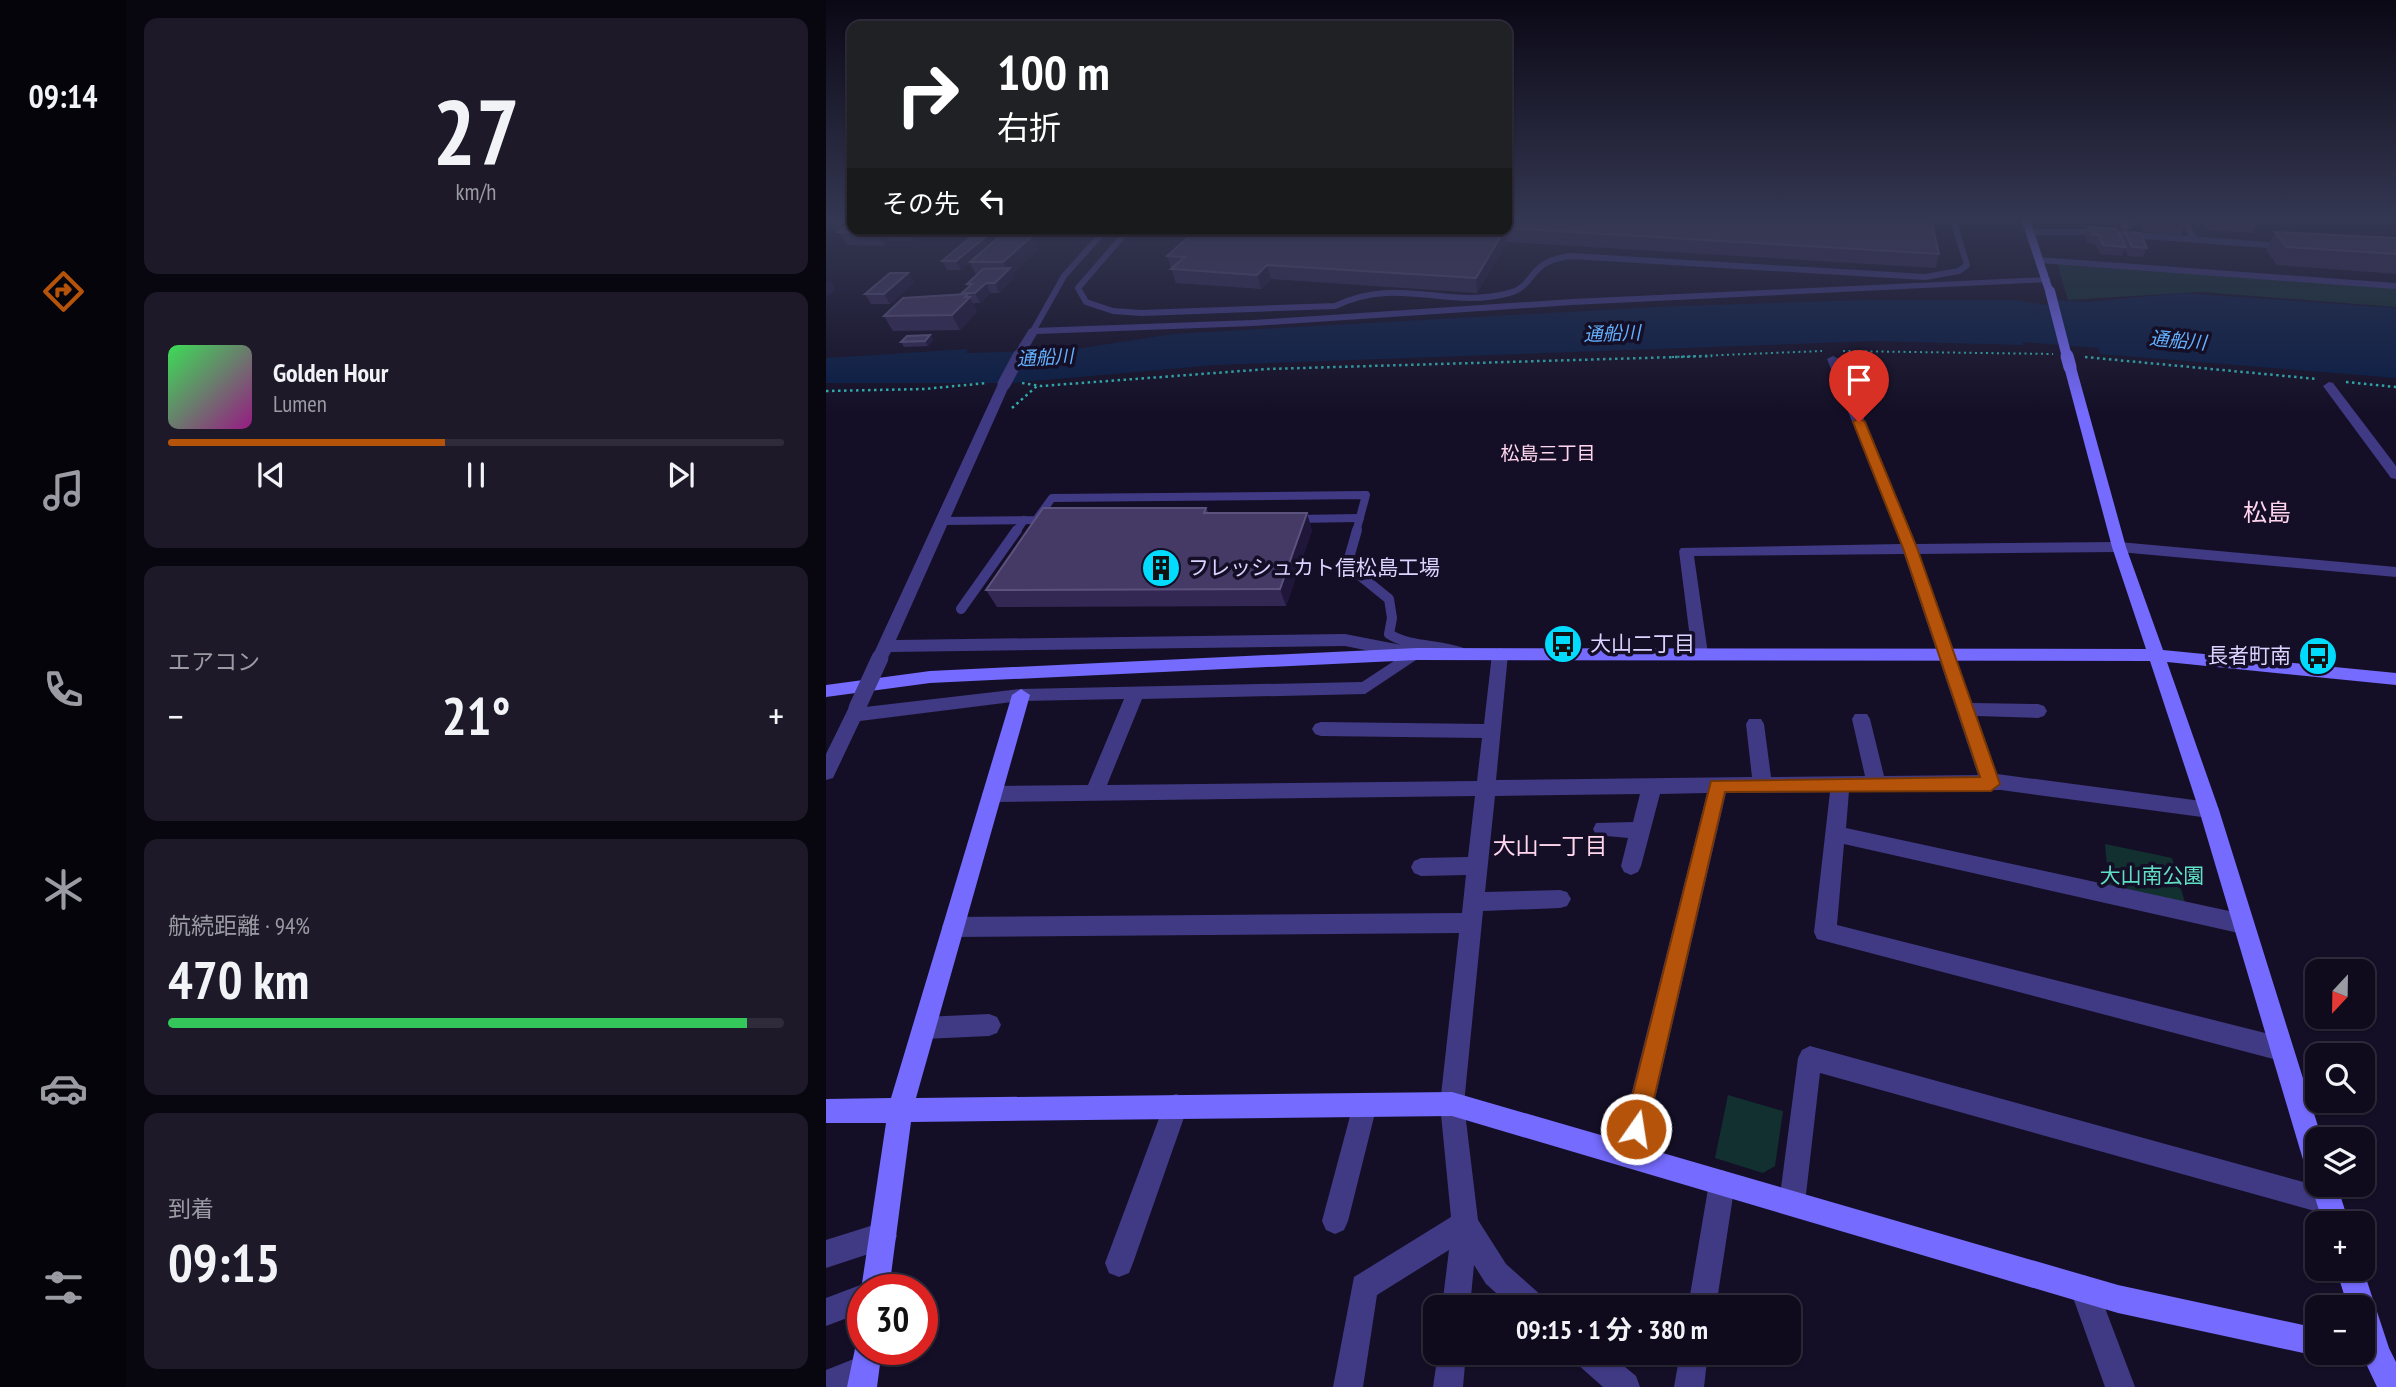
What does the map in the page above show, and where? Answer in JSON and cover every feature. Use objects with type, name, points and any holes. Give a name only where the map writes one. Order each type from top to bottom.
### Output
[{"type":"street","points":[[826,773],[1033,331],[1253,323],[1572,302],[2048,286],[2119,547],[2153,655],[2209,810],[2306,1127]]},
{"type":"street","points":[[1833,353],[1910,548],[1991,784]]},
{"type":"street","points":[[2327,383],[2396,475]]},
{"type":"street","points":[[1700,654],[1686,551],[2119,547],[2396,572]]},
{"type":"street","points":[[882,652],[1345,640],[1416,654]]},
{"type":"street","points":[[855,711],[1021,695],[1366,688],[1416,654]]},
{"type":"street","points":[[826,691],[930,677],[1416,654],[2153,655],[2396,679]]},
{"type":"street","points":[[1457,1295],[1465,1224],[1452,1104],[1500,654]]},
{"type":"street","points":[[1096,792],[1136,691]]},
{"type":"street","points":[[877,1274],[900,1109],[1021,695]]},
{"type":"street","points":[[1966,709],[2038,711]]},
{"type":"street","points":[[1861,719],[1876,784]]},
{"type":"street","points":[[1755,724],[1763,786]]},
{"type":"street","points":[[1321,729],[1492,731]]},
{"type":"street","points":[[992,794],[2001,782],[2209,810]]},
{"type":"street","points":[[1840,785],[1825,932],[2281,1049]]},
{"type":"street","points":[[1631,866],[1652,786]]},
{"type":"street","points":[[1629,1155],[1718,786]]},
{"type":"street","points":[[1603,829],[1640,830]]},
{"type":"street","points":[[1835,834],[2243,924]]},
{"type":"street","points":[[1421,867],[1477,866]]},
{"type":"street","points":[[953,928],[1473,912],[1560,899]]},
{"type":"street","points":[[924,1028],[989,1025]]},
{"type":"street","points":[[1791,1203],[1810,1058],[2330,1203]]},
{"type":"street","points":[[1335,1221],[1365,1104]]},
{"type":"street","points":[[826,1111],[1452,1104],[2084,1289],[2305,1339]]},
{"type":"street","points":[[1119,1263],[1176,1106]]},
{"type":"street","points":[[1704,1295],[1722,1183]]},
{"type":"street","points":[[1465,1224],[1496,1274],[1520,1295]]},
{"type":"street","points":[[1348,1387],[1364,1287],[1465,1224]]},
{"type":"street","points":[[826,1254],[883,1236]]},
{"type":"street","points":[[2084,1289],[2120,1387]]},
{"type":"street","points":[[826,1312],[847,1304]]},
{"type":"street","points":[[2378,1355],[2393,1387]]},
{"type":"street","points":[[1448,1387],[1451,1365]]},
{"type":"street","points":[[1600,1365],[1625,1387]]},
{"type":"street","points":[[1689,1387],[1692,1365]]},
{"type":"street","points":[[826,1384],[865,1369]]},
{"type":"lane","points":[[1033,331],[1047,299],[1059,284]]},
{"type":"lane","points":[[1081,284],[1078,288],[1086,302],[1113,311],[1141,313],[1335,306],[1359,294],[1389,291],[1479,298],[1512,293],[1525,284]]},
{"type":"lane","points":[[2365,284],[2396,286]]},
{"type":"lane","points":[[1036,520],[1052,498],[1366,495],[1347,565],[1392,600],[1395,611],[1390,634],[1405,646],[1451,646],[1465,654]]},
{"type":"lane","points":[[1279,519],[1360,518]]},
{"type":"lane","points":[[944,520],[1050,520]]},
{"type":"lane","points":[[961,609],[1024,520]]},
{"type":"path","points":[[1008,383],[1041,386],[1268,369],[1833,353],[2059,355]]},
{"type":"path","points":[[2083,357],[2327,383]]},
{"type":"path","points":[[2344,382],[2396,387]]},
{"type":"path","points":[[826,391],[924,389],[987,383]]},
{"type":"green space","points":[[2063,284],[2350,284],[2396,287],[2396,307],[2200,292],[2068,300]]},
{"type":"green space","name":"大山南公園","points":[[2105,844],[2172,858],[2186,906],[2109,888]]},
{"type":"green space","points":[[1728,1095],[1783,1111],[1775,1166],[1763,1173],[1715,1158]]},
{"type":"water","name":"通船川","points":[[2182,293],[2396,308],[2396,378],[2100,354],[2098,348],[2023,342],[2023,345],[1875,341],[1216,365],[1011,383],[826,383],[826,358],[968,349],[966,353],[1069,350],[1173,334],[1674,306],[1865,300],[2013,300],[2053,306],[2053,300],[2088,302]]},
{"type":"building","points":[[877,284],[896,284],[884,294],[865,294]]},
{"type":"building","points":[[967,284],[985,284],[975,293],[962,293],[972,284]]},
{"type":"building","points":[[968,294],[965,297],[970,297],[952,315],[884,316],[903,298]]},
{"type":"building","points":[[930,335],[925,341],[901,342],[907,336]]},
{"type":"building","name":"フレッシュカト信松島工場","points":[[1043,508],[1206,508],[1204,513],[1307,513],[1280,589],[986,590]]},
{"type":"place","name":"フレッシュカト信松島工場","points":[[1161,568]]},
{"type":"place","name":"大山二丁目","points":[[1563,644]]},
{"type":"place","name":"長者町南","points":[[2318,656]]},
{"type":"district","name":"松島三丁目","points":[[1548,453]]},
{"type":"district","name":"松島","points":[[2267,513]]},
{"type":"district","name":"大山一丁目","points":[[1550,846]]},
{"type":"route","points":[[1636,1129],[1718,786],[1991,784],[1910,548],[1859,422]]}]
